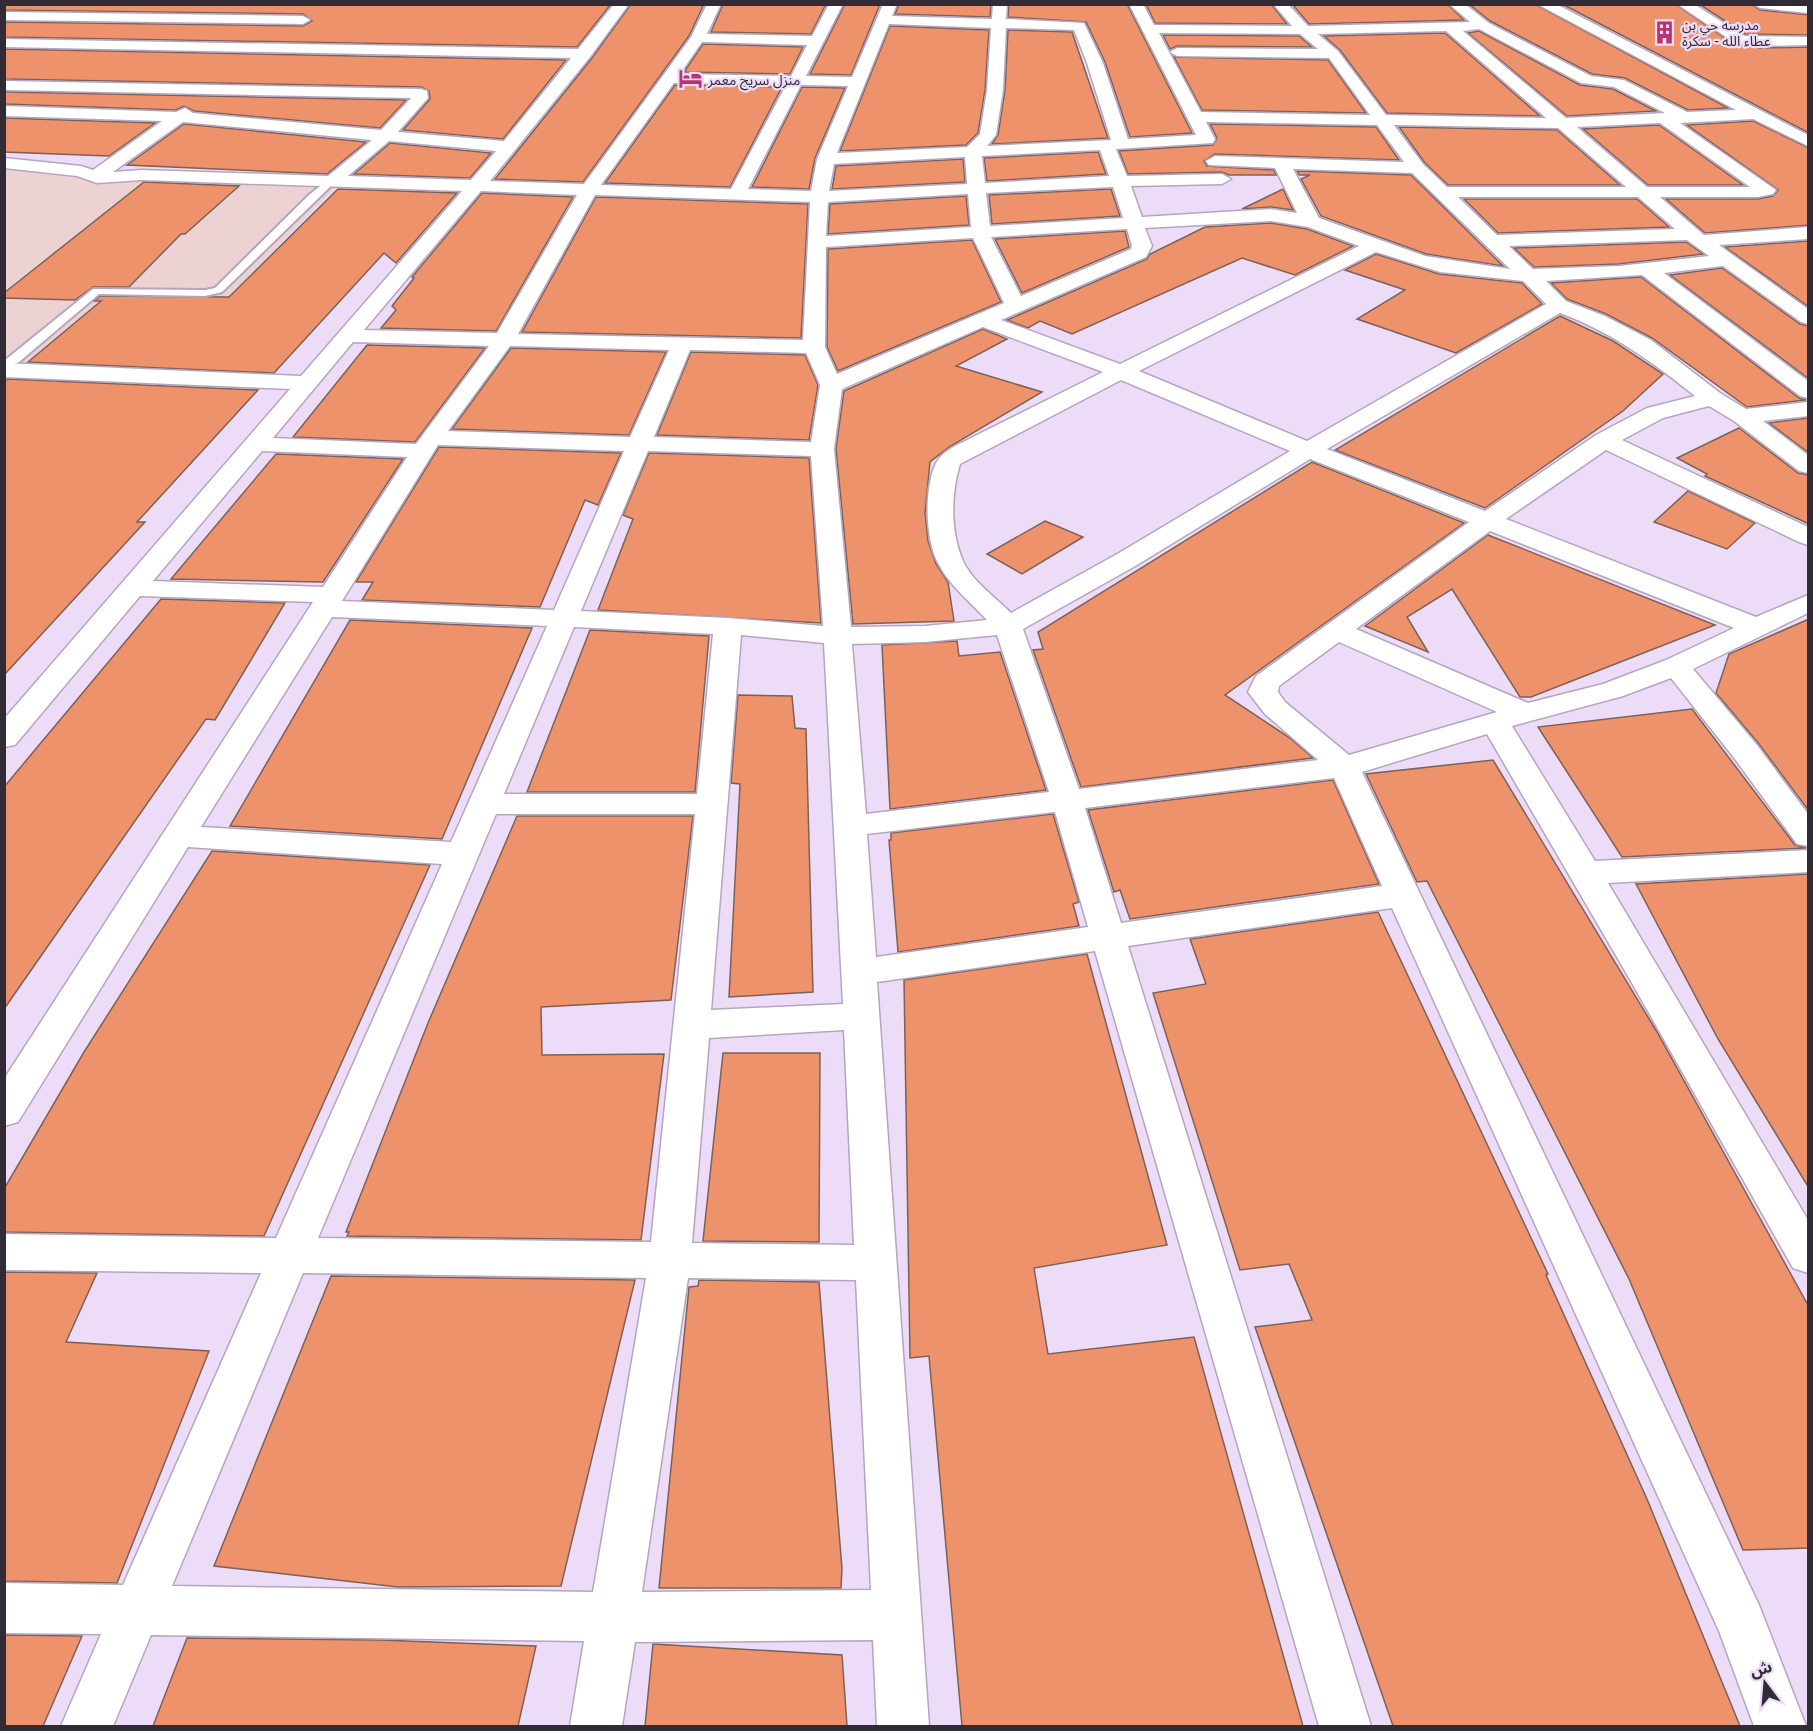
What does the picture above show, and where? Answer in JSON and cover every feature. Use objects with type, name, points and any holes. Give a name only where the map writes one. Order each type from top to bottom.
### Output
[{"type":"street","points":[[6,86],[133,4]]},
{"type":"street","points":[[4,738],[17,707],[131,588],[304,383],[349,336],[509,147],[557,75],[585,54],[622,4]]},
{"type":"street","points":[[4,1111],[427,444],[504,340],[589,189],[698,38],[714,4]]},
{"type":"street","points":[[737,194],[836,4]]},
{"type":"street","points":[[1000,4],[992,44],[995,90],[988,135],[973,151],[981,233],[1016,306]]},
{"type":"street","points":[[1136,4],[1207,139],[1222,178],[1244,215]]},
{"type":"street","points":[[1280,4],[1304,30],[1333,54],[1417,168],[1559,305],[1598,320],[1643,345],[1712,398],[1742,416],[1809,466]]},
{"type":"street","points":[[1456,4],[1484,26],[1587,80],[1618,83],[1686,118]]},
{"type":"street","points":[[1544,4],[1809,141]]},
{"type":"street","points":[[1684,4],[1740,40],[1753,42],[1809,41]]},
{"type":"street","points":[[1760,4],[1809,9]]},
{"type":"street","points":[[94,177],[180,117],[317,10]]},
{"type":"street","points":[[4,16],[303,20]]},
{"type":"street","points":[[831,385],[1138,253],[1142,246],[1120,181],[1114,145],[1081,27],[997,22],[886,26],[857,82],[826,159],[819,197],[814,347],[831,385],[822,449],[839,636],[903,1726]]},
{"type":"street","points":[[1149,29],[1304,30],[1484,26]]},
{"type":"street","points":[[1451,28],[1696,238],[1809,318]]},
{"type":"street","points":[[698,38],[817,41]]},
{"type":"street","points":[[4,43],[585,54]]},
{"type":"street","points":[[1161,52],[1333,54]]},
{"type":"street","points":[[669,78],[857,82]]},
{"type":"street","points":[[6,86],[421,94],[420,98],[385,136],[331,182]]},
{"type":"street","points":[[4,111],[180,117],[509,147]]},
{"type":"street","points":[[1195,117],[1562,123],[1759,114]]},
{"type":"street","points":[[1441,192],[1758,192],[1767,190],[1664,120]]},
{"type":"street","points":[[826,159],[1207,139]]},
{"type":"street","points":[[1215,161],[1417,168]]},
{"type":"street","points":[[4,163],[81,171],[94,177],[142,176],[819,197],[1120,181],[1222,178]]},
{"type":"street","points":[[1282,164],[1310,220]]},
{"type":"street","points":[[816,242],[1244,215],[1286,216],[1310,220],[1372,247],[1440,266],[1485,273],[1529,276],[1646,269],[1727,260]]},
{"type":"street","points":[[1492,241],[1696,238],[1809,233]]},
{"type":"street","points":[[1345,1726],[1067,800],[1008,626],[962,579],[950,562],[943,535],[940,490],[944,472],[952,458],[964,450],[1122,373],[1247,307],[1372,247]]},
{"type":"street","points":[[1646,269],[1809,391]]},
{"type":"street","points":[[131,588],[839,636],[935,633],[1008,626],[1128,559],[1308,450],[1559,305]]},
{"type":"street","points":[[983,320],[1122,373],[1308,450],[1755,627]]},
{"type":"street","points":[[349,336],[814,347]]},
{"type":"street","points":[[87,1726],[682,344]]},
{"type":"street","points":[[4,370],[304,383]]},
{"type":"street","points":[[1712,398],[1655,413],[1604,440],[1487,521],[1266,682],[1263,692],[1275,708],[1344,767],[1741,1623],[1780,1726]]},
{"type":"street","points":[[1742,416],[1809,409]]},
{"type":"street","points":[[1604,440],[1809,537]]},
{"type":"street","points":[[253,444],[639,444],[822,449]]},
{"type":"street","points":[[850,826],[1344,767],[1613,690],[1676,666],[1809,603]]},
{"type":"street","points":[[596,1726],[670,1261],[728,627]]},
{"type":"street","points":[[1337,631],[1510,718],[1585,873],[1809,1256]]},
{"type":"street","points":[[1676,666],[1746,752],[1809,836]]},
{"type":"street","points":[[483,804],[712,804]]},
{"type":"street","points":[[179,836],[462,855]]},
{"type":"street","points":[[1585,873],[1809,861]]},
{"type":"street","points":[[859,972],[1402,895]]},
{"type":"street","points":[[692,1025],[861,1016]]},
{"type":"street","points":[[4,1252],[876,1263]]},
{"type":"street","points":[[4,1608],[614,1617],[897,1615]]},
{"type":"lane","points":[[4,365],[15,360],[97,291],[205,293],[218,290],[313,196],[331,182]]},
{"type":"shaded area","points":[[4,166],[85,172],[340,183],[229,297],[111,292],[22,368],[5,368]]},
{"type":"building","points":[[4,4],[611,4],[577,47],[4,37],[4,22],[303,26],[312,21],[303,14],[4,10]]},
{"type":"building","points":[[631,4],[704,4],[689,36],[583,182],[495,179],[592,58]]},
{"type":"building","points":[[723,4],[826,4],[811,34],[711,32]]},
{"type":"building","points":[[845,4],[880,4],[851,75],[810,74]]},
{"type":"building","points":[[899,4],[991,4],[990,17],[895,14]]},
{"type":"building","points":[[1009,4],[1127,4],[1192,133],[1130,137],[1105,62],[1086,22],[1008,17]]},
{"type":"building","points":[[1146,4],[1271,4],[1287,24],[1155,23]]},
{"type":"building","points":[[1292,4],[1447,4],[1464,20],[1309,24]]},
{"type":"building","points":[[1469,4],[1535,4],[1728,108],[1688,110],[1625,78],[1592,74],[1490,21]]},
{"type":"building","points":[[1562,4],[1675,4],[1735,45],[1761,48],[1809,47],[1809,133]]},
{"type":"building","points":[[1699,4],[1751,4],[1760,10],[1809,15],[1809,35],[1745,34]]},
{"type":"building","points":[[890,26],[989,30],[985,90],[978,133],[966,145],[840,151]]},
{"type":"building","points":[[1008,30],[1072,32],[1108,138],[992,144],[998,135],[1005,90]]},
{"type":"building","points":[[1479,31],[1580,85],[1613,89],[1656,111],[1567,116],[1468,33]]},
{"type":"building","points":[[1445,33],[1540,116],[1387,113],[1340,50],[1324,36]]},
{"type":"building","points":[[1163,35],[1299,36],[1312,47],[1177,46],[1170,49]]},
{"type":"building","points":[[703,44],[803,47],[790,74],[684,72]]},
{"type":"building","points":[[4,49],[566,60],[503,139],[403,130],[430,99],[429,91],[421,87],[4,79]]},
{"type":"building","points":[[1174,57],[1328,60],[1366,113],[1202,110]]},
{"type":"building","points":[[675,85],[782,87],[730,187],[605,183]]},
{"type":"building","points":[[802,87],[845,88],[815,158],[809,189],[752,187]]},
{"type":"building","points":[[4,92],[406,100],[380,128],[194,111],[184,106],[176,110],[4,104]]},
{"type":"building","points":[[4,118],[155,123],[109,156],[4,152]]},
{"type":"building","points":[[1753,121],[1809,148],[1809,225],[1705,233],[1666,199],[1758,199],[1773,196],[1778,190],[1687,125]]},
{"type":"building","points":[[184,124],[366,142],[327,174],[127,165]]},
{"type":"building","points":[[1210,124],[1376,127],[1399,160],[1215,154],[1204,161],[1207,166],[1274,170],[1276,175],[1229,175],[1222,172],[1128,174],[1119,151],[1213,145],[1217,138]]},
{"type":"building","points":[[1659,125],[1743,185],[1648,185],[1583,129]]},
{"type":"building","points":[[1399,127],[1557,130],[1620,185],[1448,185],[1425,163]]},
{"type":"building","points":[[390,143],[491,153],[470,178],[354,174]]},
{"type":"building","points":[[1098,152],[1106,174],[987,181],[984,158]]},
{"type":"building","points":[[963,159],[965,182],[832,189],[836,166]]},
{"type":"building","points":[[1297,171],[1411,175],[1503,266],[1426,254],[1321,216],[1301,179],[1310,175],[1299,175]]},
{"type":"building","points":[[144,182],[239,186],[185,234],[181,234],[129,287],[93,287],[75,300],[4,298],[4,293]]},
{"type":"building","points":[[338,189],[457,193],[396,263],[384,253],[274,373],[28,362],[101,301],[94,301],[100,296],[229,297]]},
{"type":"building","points":[[1111,189],[1120,216],[992,224],[989,195]]},
{"type":"building","points":[[1283,189],[1293,210],[1271,207],[1242,209]]},
{"type":"building","points":[[482,193],[573,197],[496,331],[381,328],[396,310],[392,306],[414,278],[412,277]]},
{"type":"building","points":[[966,196],[969,225],[828,234],[830,204]]},
{"type":"building","points":[[596,197],[808,204],[801,338],[522,332]]},
{"type":"building","points":[[1464,199],[1637,199],[1669,227],[1498,233]]},
{"type":"building","points":[[1271,223],[1307,229],[1353,246],[1295,275],[1242,258],[1072,334],[1040,321],[1028,328],[1007,320],[1147,259],[1150,254],[1205,227]]},
{"type":"building","points":[[1125,231],[1129,247],[1022,293],[995,239]]},
{"type":"building","points":[[972,240],[1001,302],[838,371],[827,347],[828,249]]},
{"type":"building","points":[[1808,241],[1809,307],[1725,247]]},
{"type":"building","points":[[1686,242],[1703,254],[1619,264],[1534,267],[1514,248]]},
{"type":"building","points":[[1376,254],[1439,274],[1522,283],[1542,304],[1456,353],[1357,319],[1405,290],[1345,270]]},
{"type":"building","points":[[1722,268],[1800,324],[1809,326],[1809,379],[1670,275]]},
{"type":"building","points":[[1641,277],[1799,398],[1806,400],[1747,407],[1652,338],[1606,314],[1567,299],[1551,283]]},
{"type":"building","points":[[1560,316],[1613,341],[1663,374],[1623,411],[1485,508],[1335,450]]},
{"type":"building","points":[[983,329],[1007,339],[956,366],[1042,392],[949,447],[930,462],[925,513],[928,541],[936,564],[948,582],[954,621],[853,624],[836,449],[844,391]]},
{"type":"building","points":[[367,345],[485,348],[415,442],[293,437]]},
{"type":"building","points":[[511,348],[666,352],[629,435],[452,429]]},
{"type":"building","points":[[691,352],[805,355],[818,385],[809,440],[657,435]]},
{"type":"building","points":[[8,379],[258,390],[137,522],[145,522],[4,675],[4,382]]},
{"type":"building","points":[[1808,418],[1809,453],[1769,423]]},
{"type":"building","points":[[1739,428],[1798,473],[1809,475],[1809,524],[1705,476],[1707,474],[1677,458]]},
{"type":"building","points":[[439,447],[621,453],[598,505],[585,500],[540,607],[362,600],[373,582],[356,582]]},
{"type":"building","points":[[649,453],[809,458],[821,623],[598,610],[633,519],[623,515]]},
{"type":"building","points":[[276,454],[403,459],[323,582],[171,579]]},
{"type":"building","points":[[1312,462],[1464,523],[1225,695],[1290,738],[1313,758],[1081,787],[1033,650],[1043,649],[1038,632]]},
{"type":"building","points":[[1688,491],[1755,523],[1727,549],[1654,522]]},
{"type":"building","points":[[1045,521],[1083,537],[1022,574],[987,554]]},
{"type":"building","points":[[1488,535],[1715,625],[1531,697],[1520,697],[1452,589],[1407,617],[1428,652],[1365,626]]},
{"type":"building","points":[[161,599],[285,603],[215,720],[206,719],[4,1009],[4,787]]},
{"type":"building","points":[[1809,619],[1809,811],[1759,744],[1716,693],[1729,654]]},
{"type":"building","points":[[350,620],[532,628],[442,839],[230,826]]},
{"type":"building","points":[[590,630],[709,636],[695,792],[527,792]]},
{"type":"building","points":[[957,641],[959,656],[1000,652],[1046,790],[890,809],[882,645]]},
{"type":"building","points":[[738,695],[792,696],[795,728],[806,729],[813,992],[729,997],[740,784],[731,783]]},
{"type":"building","points":[[1692,709],[1795,845],[1806,848],[1622,857],[1538,727]]},
{"type":"building","points":[[1493,760],[1657,1032],[1809,1307],[1809,1548],[1743,1550],[1629,1279],[1427,881],[1417,882],[1366,774]]},
{"type":"building","points":[[1333,780],[1379,884],[1130,919],[1120,890],[1114,892],[1088,810]]},
{"type":"building","points":[[1053,814],[1079,902],[1073,904],[1079,926],[898,952],[889,840],[891,840],[891,833]]},
{"type":"building","points":[[517,816],[693,816],[671,1000],[541,1007],[542,1055],[664,1054],[641,1240],[347,1236],[349,1232],[346,1232],[428,1023]]},
{"type":"building","points":[[212,851],[430,865],[264,1236],[4,1232],[4,1189],[84,1052]]},
{"type":"building","points":[[1809,874],[1809,1188],[1718,1039],[1636,884]]},
{"type":"building","points":[[1378,912],[1548,1274],[1546,1275],[1647,1499],[1740,1726],[1393,1726],[1255,1327],[1312,1320],[1289,1264],[1240,1270],[1153,993],[1206,984],[1190,939]]},
{"type":"building","points":[[1087,954],[1167,1245],[1034,1268],[1048,1354],[1194,1337],[1303,1726],[962,1726],[929,1356],[910,1358],[904,980]]},
{"type":"building","points":[[723,1053],[820,1053],[819,1242],[703,1241]]},
{"type":"building","points":[[4,1272],[97,1273],[66,1342],[209,1351],[117,1583],[4,1581]]},
{"type":"building","points":[[331,1276],[635,1280],[561,1586],[398,1587],[214,1566]]},
{"type":"building","points":[[699,1280],[819,1282],[842,1569],[841,1588],[659,1588],[689,1287],[698,1286]]},
{"type":"building","points":[[4,1635],[82,1636],[43,1726],[4,1726]]},
{"type":"building","points":[[187,1638],[380,1640],[536,1646],[518,1726],[153,1726]]},
{"type":"building","points":[[653,1644],[842,1655],[847,1726],[645,1726]]},
{"type":"place","name":"مدرسه حي بن عطاء الله - سكرة","points":[[1664,32]]},
{"type":"place","name":"منزل سريح معمر","points":[[690,79]]}]
